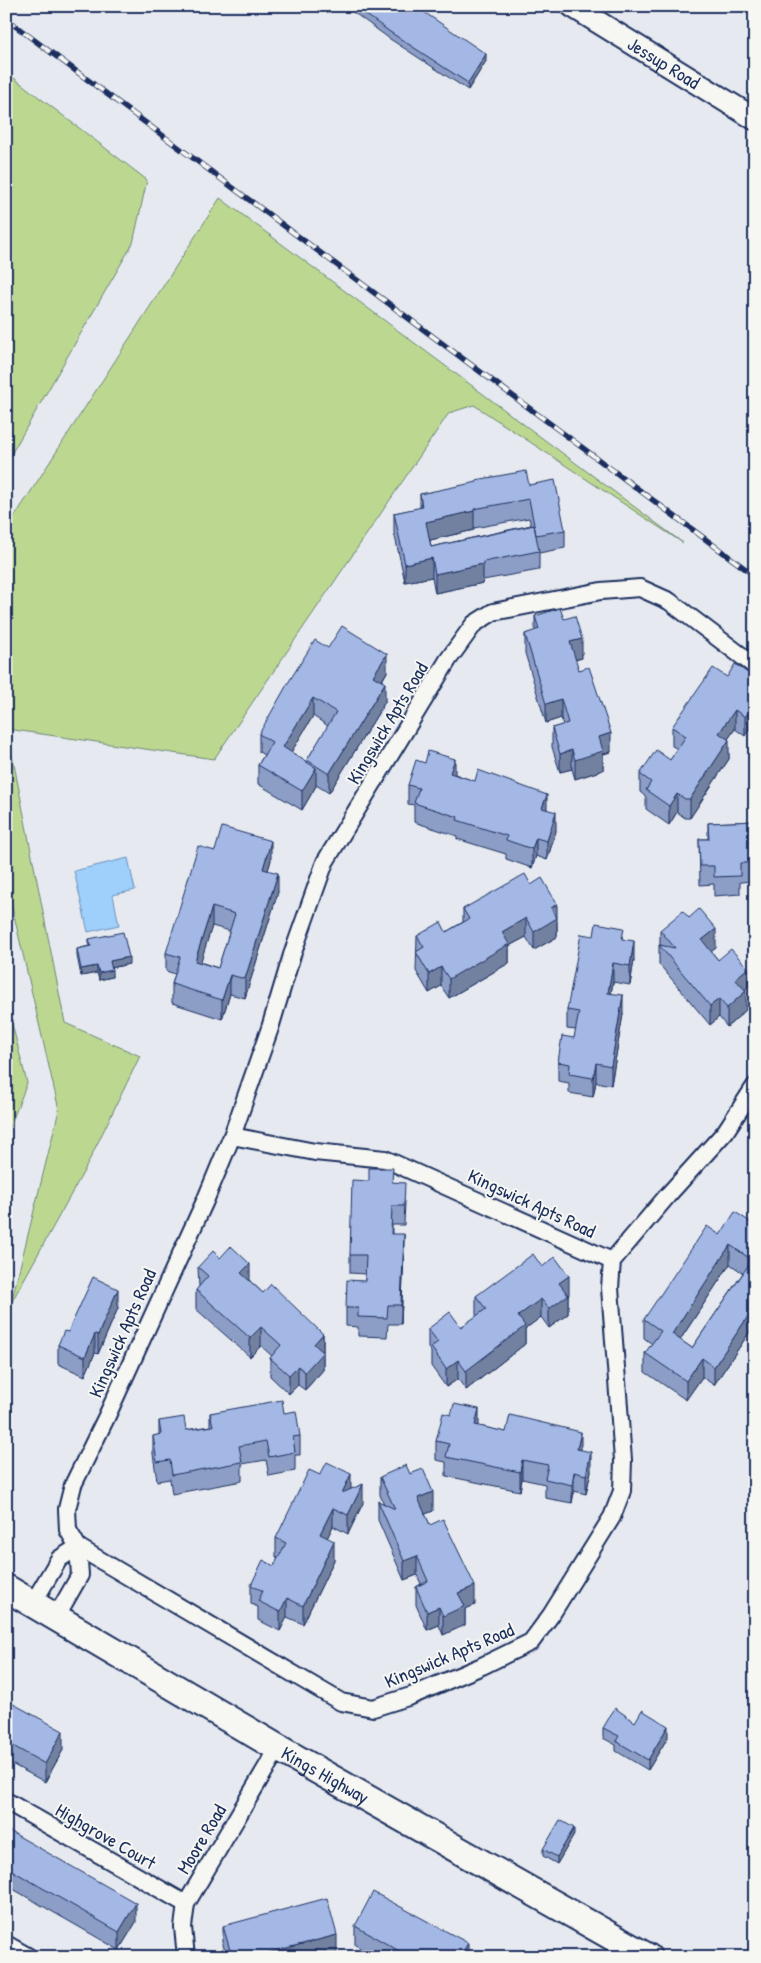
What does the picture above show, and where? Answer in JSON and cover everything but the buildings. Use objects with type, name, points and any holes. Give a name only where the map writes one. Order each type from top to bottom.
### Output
[{"type":"main road","name":"Kings Highway","points":[[6,1588],[278,1748],[648,1957]]},
{"type":"street","name":"Jessup Road","points":[[572,6],[755,119]]},
{"type":"street","name":"Kingswick Apts Road","points":[[56,1616],[80,1575],[78,1548],[68,1530],[67,1509],[73,1485],[106,1418],[205,1201],[232,1136],[325,862],[448,660],[474,624],[493,612],[601,591],[640,588],[669,601],[755,666]]},
{"type":"street","points":[[612,1261],[668,1195],[726,1132],[755,1086]]},
{"type":"street","name":"Kingswick Apts Road","points":[[78,1548],[341,1702],[373,1708],[411,1696],[482,1666],[531,1642],[594,1548],[612,1517],[622,1490],[623,1460],[611,1296],[612,1261],[386,1159],[315,1152],[232,1136]]},
{"type":"street","points":[[33,1603],[59,1559],[78,1548]]},
{"type":"street","name":"Moore Road","points":[[186,1957],[183,1928],[186,1904],[278,1748]]},
{"type":"street","name":"Highgrove Court","points":[[6,1802],[186,1904]]},
{"type":"street","points":[[6,1944],[29,1957]]},
{"type":"green space","points":[[6,72],[147,180],[133,243],[6,463]]},
{"type":"green space","points":[[220,198],[683,543],[474,405],[449,413],[214,759],[7,729],[65,1023],[140,1056],[85,1169],[11,1303],[59,1110],[6,881],[6,530]]},
{"type":"green space","points":[[6,1000],[27,1083],[6,1137]]},
{"type":"water","points":[[128,858],[135,890],[113,895],[119,925],[88,932],[74,871]]},
{"type":"railway","points":[[6,19],[755,576]]}]
